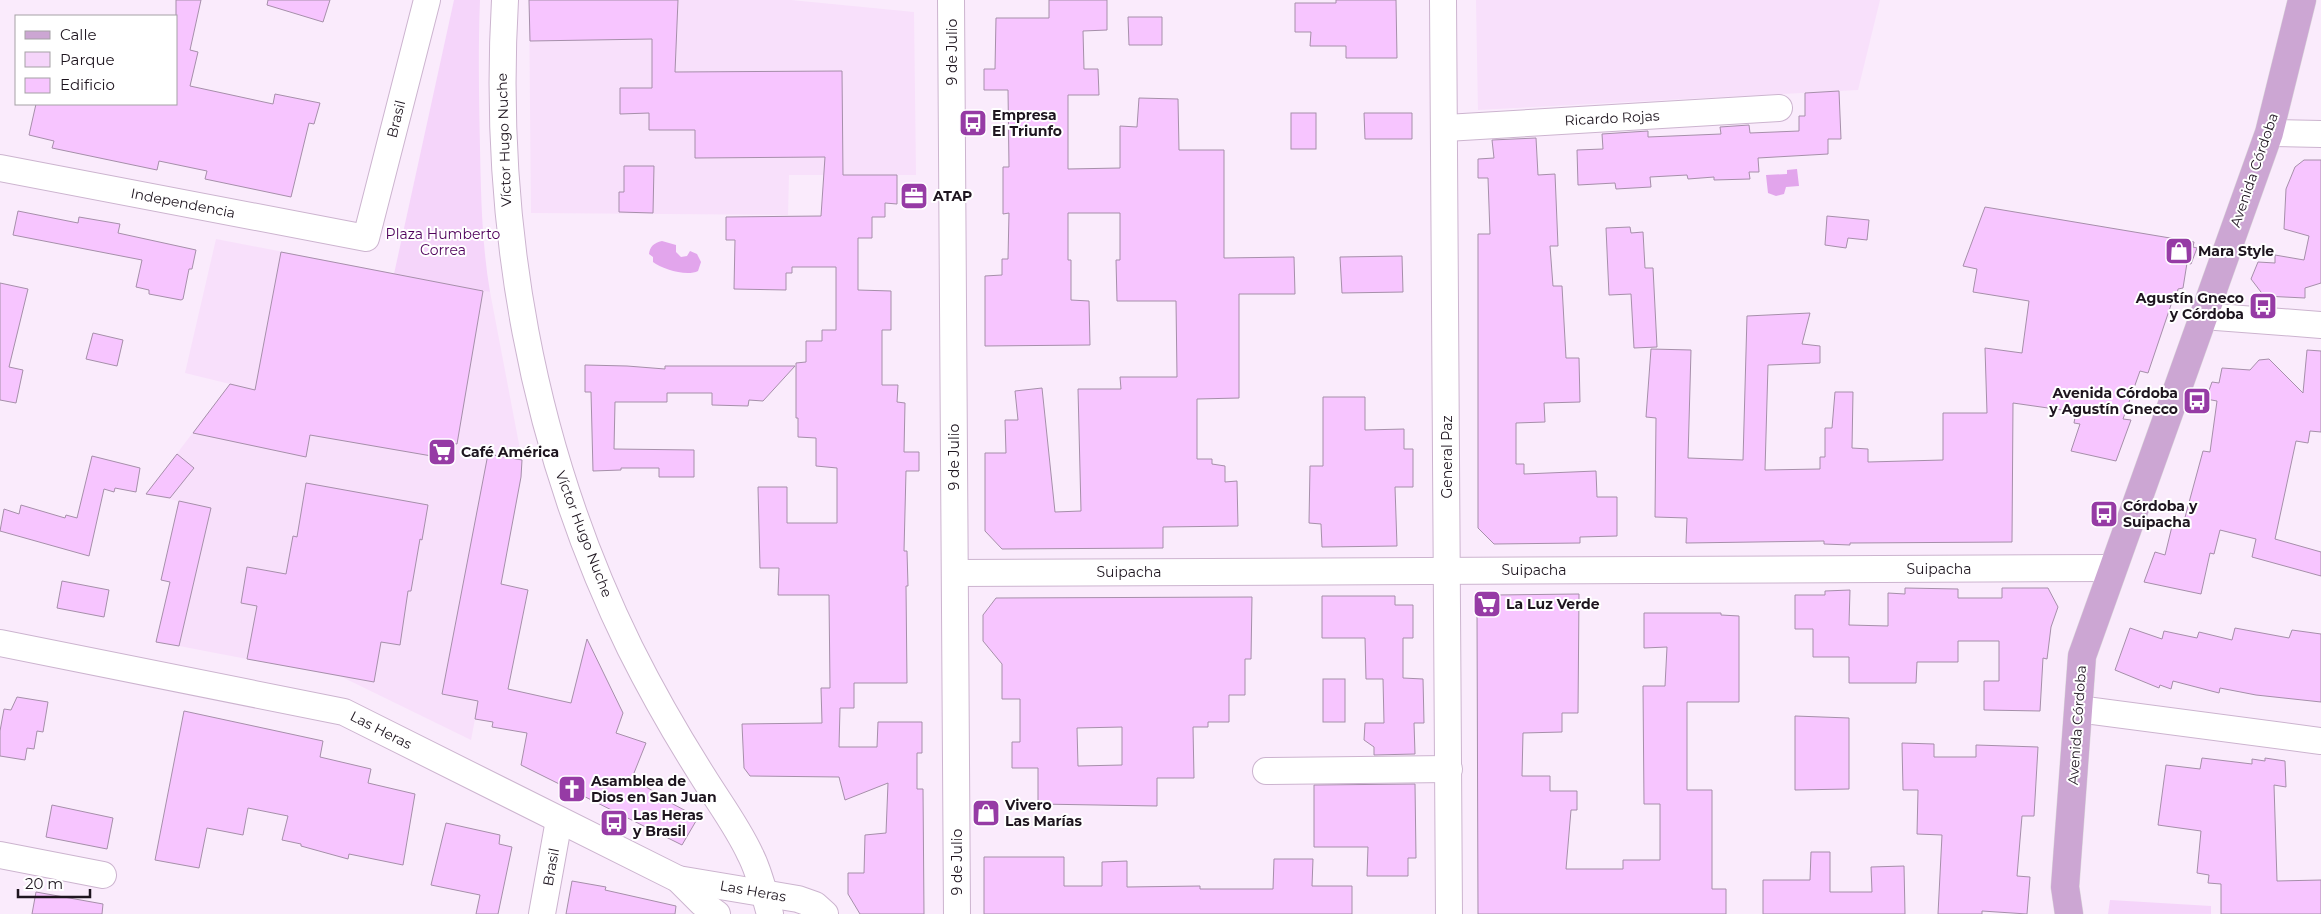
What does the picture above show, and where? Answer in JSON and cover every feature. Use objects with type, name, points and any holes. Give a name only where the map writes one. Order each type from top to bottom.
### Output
[{"type":"main road","name":"Avenida Córdoba","points":[[2069,914],[2065,887],[2082,656],[2269,133],[2302,0]]},
{"type":"main road","name":"Avenida Córdoba","points":[[2056,914],[2065,887]]},
{"type":"street","name":"Brasil","points":[[366,238],[427,0]]},
{"type":"street","name":"Víctor Hugo Nuche","points":[[505,0],[501,100],[502,151],[511,245],[529,355],[555,455],[588,552],[630,647],[678,738],[746,846],[767,904]]},
{"type":"street","name":"9 de Julio","points":[[951,0],[957,914]]},
{"type":"street","name":"General Paz","points":[[1443,0],[1446,128],[1449,914]]},
{"type":"street","name":"Ricardo Rojas","points":[[1446,128],[1779,108]]},
{"type":"street","points":[[2269,133],[2321,134]]},
{"type":"street","name":"Independencia","points":[[0,168],[366,238]]},
{"type":"street","points":[[2203,316],[2321,325]]},
{"type":"street","name":"Suipacha","points":[[955,573],[2113,568]]},
{"type":"street","name":"Las Heras","points":[[0,643],[344,712],[678,880],[767,904],[808,902],[824,914]]},
{"type":"street","points":[[2078,709],[2321,741]]},
{"type":"street","points":[[1266,770],[1448,769]]},
{"type":"street","name":"Brasil","points":[[542,914],[560,820]]},
{"type":"street","points":[[0,855],[104,874]]},
{"type":"street","name":"Las Heras","points":[[678,880],[717,914]]},
{"type":"shaded area","points":[[529,0],[791,0],[914,12],[916,175],[789,175],[788,215],[531,213]]},
{"type":"shaded area","points":[[1476,0],[1880,0],[1858,90],[1478,110]]},
{"type":"shaded area","points":[[1797,169],[1799,186],[1786,187],[1784,194],[1776,196],[1768,193],[1766,175],[1787,174],[1787,170]]},
{"type":"shaded area","points":[[216,239],[490,292],[522,460],[521,477],[471,740],[342,677],[179,646],[211,508],[146,494],[230,384],[185,373]]},
{"type":"shaded area","points":[[662,241],[676,245],[676,252],[681,257],[687,256],[690,251],[697,254],[701,262],[698,271],[688,273],[675,271],[653,262],[653,257],[649,254],[650,249]]},
{"type":"green space","name":"Plaza Humberto Correa","points":[[454,0],[480,0],[481,185],[484,239],[490,292],[394,274]]},
{"type":"green space","points":[[2110,900],[2211,906],[2211,914],[2108,914]]},
{"type":"building","points":[[176,0],[201,0],[190,50],[198,52],[190,86],[273,104],[275,94],[320,103],[314,124],[309,123],[291,197],[205,179],[207,171],[159,161],[157,170],[52,148],[54,141],[29,135],[36,105],[178,105],[178,15],[176,15]]},
{"type":"building","points":[[268,0],[330,0],[323,22],[267,5]]},
{"type":"building","points":[[529,0],[678,0],[675,72],[842,71],[843,175],[897,175],[897,204],[885,203],[885,217],[872,217],[872,238],[858,238],[858,290],[891,291],[891,330],[882,330],[882,385],[898,385],[897,402],[905,403],[904,452],[919,452],[919,471],[906,471],[904,551],[907,551],[908,586],[906,586],[907,683],[854,683],[854,708],[840,708],[839,747],[877,747],[878,722],[922,722],[922,753],[917,753],[917,789],[923,789],[924,914],[860,914],[848,894],[848,873],[864,873],[865,835],[886,833],[888,783],[845,800],[839,777],[750,776],[744,768],[742,724],[822,723],[821,688],[830,688],[829,595],[778,595],[779,568],[760,568],[758,487],[787,487],[787,523],[837,523],[837,468],[816,466],[816,438],[798,437],[798,418],[796,418],[796,363],[806,362],[806,341],[822,341],[822,330],[836,330],[836,267],[792,267],[792,273],[786,273],[786,290],[734,289],[735,240],[726,240],[726,217],[821,216],[825,157],[695,158],[695,130],[649,130],[649,113],[620,114],[620,88],[652,88],[652,39],[530,41]]},
{"type":"building","points":[[1049,0],[1107,0],[1107,30],[1083,31],[1084,69],[1098,69],[1099,95],[1068,95],[1068,169],[1120,168],[1120,126],[1137,127],[1139,98],[1178,99],[1179,150],[1224,150],[1224,258],[1294,257],[1295,294],[1239,294],[1239,398],[1197,399],[1197,459],[1212,459],[1212,464],[1225,466],[1225,482],[1237,481],[1238,526],[1163,527],[1163,548],[1002,549],[985,531],[985,453],[1006,453],[1005,420],[1018,420],[1015,391],[1042,388],[1055,512],[1081,511],[1078,389],[1121,389],[1120,377],[1177,377],[1176,301],[1117,301],[1116,260],[1120,260],[1120,213],[1068,213],[1068,260],[1071,260],[1071,300],[1089,301],[1090,345],[985,346],[985,276],[1002,275],[1002,259],[1008,259],[1009,213],[1003,214],[1003,167],[1009,167],[1008,90],[984,90],[984,69],[995,69],[996,18],[1049,18]]},
{"type":"building","points":[[1336,0],[1396,0],[1397,58],[1346,58],[1346,46],[1310,46],[1311,32],[1295,32],[1295,3],[1336,3]]},
{"type":"building","points":[[1128,17],[1162,17],[1162,45],[1129,45]]},
{"type":"building","points":[[1839,91],[1841,139],[1828,139],[1828,154],[1758,158],[1759,172],[1749,172],[1750,179],[1714,180],[1714,177],[1688,179],[1687,175],[1650,177],[1651,187],[1616,189],[1615,183],[1578,185],[1577,150],[1603,149],[1602,134],[1648,131],[1648,137],[1721,134],[1720,127],[1749,125],[1750,133],[1799,131],[1799,116],[1805,116],[1805,93]]},
{"type":"building","points":[[1291,113],[1316,113],[1316,149],[1291,149]]},
{"type":"building","points":[[1364,113],[1412,113],[1412,139],[1365,139]]},
{"type":"building","points":[[1536,138],[1538,175],[1555,174],[1558,246],[1550,246],[1553,286],[1562,286],[1566,358],[1579,358],[1580,402],[1544,403],[1545,422],[1516,423],[1516,464],[1524,464],[1524,474],[1596,471],[1597,497],[1617,497],[1617,536],[1580,537],[1580,543],[1494,544],[1478,528],[1478,234],[1490,234],[1488,178],[1478,178],[1478,159],[1494,158],[1492,140]]},
{"type":"building","points":[[2304,160],[2321,160],[2321,283],[2305,288],[2305,298],[2264,296],[2251,279],[2258,262],[2275,263],[2275,255],[2304,260],[2309,236],[2284,229],[2286,189],[2295,167]]},
{"type":"building","points":[[624,166],[654,166],[653,213],[619,212],[619,192],[624,192]]},
{"type":"building","points":[[1985,207],[2194,242],[2193,247],[2197,248],[2191,264],[2187,263],[2183,288],[2178,289],[2177,294],[2175,293],[2148,373],[2140,371],[2123,419],[2131,420],[2116,461],[2071,451],[2080,424],[2074,423],[2076,412],[2013,403],[2012,542],[1850,543],[1850,545],[1824,544],[1824,541],[1686,543],[1687,518],[1655,517],[1656,418],[1646,417],[1651,349],[1691,350],[1688,458],[1743,460],[1747,316],[1810,313],[1802,344],[1820,346],[1820,363],[1768,365],[1765,470],[1820,469],[1820,457],[1825,457],[1825,428],[1832,428],[1835,392],[1853,392],[1852,448],[1868,449],[1868,462],[1943,460],[1943,413],[1987,413],[1985,348],[2022,353],[2029,301],[1973,292],[1977,269],[1963,266]]},
{"type":"building","points":[[18,211],[78,223],[79,217],[120,224],[118,233],[196,250],[192,269],[189,269],[183,299],[149,294],[149,290],[136,287],[142,260],[13,235]]},
{"type":"building","points":[[1827,216],[1869,220],[1867,240],[1848,238],[1846,248],[1825,245]]},
{"type":"building","points":[[1630,227],[1631,233],[1643,232],[1645,268],[1653,268],[1657,347],[1634,348],[1631,294],[1609,295],[1606,228]]},
{"type":"building","points":[[281,252],[483,291],[457,444],[451,443],[449,459],[310,435],[306,457],[193,433],[230,384],[255,390]]},
{"type":"building","points":[[1402,256],[1403,292],[1342,293],[1340,257]]},
{"type":"building","points":[[0,283],[28,289],[9,367],[23,370],[16,403],[0,400]]},
{"type":"building","points":[[93,333],[123,340],[117,366],[86,359]]},
{"type":"building","points":[[2307,350],[2321,351],[2321,432],[2310,431],[2308,443],[2296,441],[2275,539],[2321,552],[2321,576],[2252,557],[2256,539],[2220,530],[2214,554],[2210,553],[2201,594],[2144,582],[2155,552],[2165,555],[2174,518],[2184,521],[2203,451],[2210,452],[2217,401],[2206,399],[2212,382],[2219,383],[2222,368],[2250,370],[2259,360],[2269,359],[2303,393]]},
{"type":"building","points":[[585,365],[665,369],[665,366],[795,366],[763,401],[749,400],[748,406],[712,405],[712,393],[667,393],[667,402],[615,402],[614,449],[694,450],[694,477],[659,477],[659,468],[621,468],[621,470],[593,471],[591,392],[585,392]]},
{"type":"building","points":[[1323,397],[1365,397],[1365,430],[1404,429],[1404,449],[1413,449],[1413,487],[1395,487],[1397,546],[1322,547],[1321,524],[1309,523],[1310,466],[1323,466]]},
{"type":"building","points":[[177,454],[194,468],[170,498],[146,494]]},
{"type":"building","points":[[488,454],[522,460],[521,477],[501,584],[528,590],[508,689],[571,703],[587,639],[623,713],[616,733],[646,743],[632,778],[647,784],[646,787],[655,792],[654,794],[688,812],[696,821],[682,845],[521,765],[527,733],[492,727],[493,722],[475,719],[478,701],[442,694]]},
{"type":"building","points":[[92,456],[140,468],[136,492],[115,488],[114,492],[104,489],[89,556],[0,531],[4,509],[19,514],[21,505],[65,518],[66,515],[77,518]]},
{"type":"building","points":[[306,483],[428,505],[411,591],[408,591],[400,645],[381,642],[374,682],[247,659],[257,606],[241,603],[247,567],[286,574],[293,536],[297,537]]},
{"type":"building","points":[[179,501],[211,508],[179,646],[156,642],[170,582],[161,580]]},
{"type":"building","points":[[62,581],[109,590],[104,617],[57,608]]},
{"type":"building","points":[[1905,588],[1958,589],[1958,598],[2002,598],[2002,588],[2048,588],[2058,607],[2051,627],[2047,659],[2043,658],[2040,711],[1984,710],[1984,681],[1999,681],[1999,641],[1958,641],[1958,662],[1917,662],[1916,683],[1849,683],[1849,657],[1813,657],[1813,629],[1795,629],[1795,595],[1825,595],[1825,591],[1850,590],[1849,625],[1888,626],[1888,593],[1905,594]]},
{"type":"building","points":[[1579,594],[1578,713],[1562,713],[1562,732],[1523,733],[1522,776],[1550,776],[1550,791],[1577,791],[1577,810],[1571,810],[1566,869],[1623,869],[1623,860],[1660,860],[1660,804],[1644,804],[1643,686],[1665,686],[1667,647],[1644,648],[1644,613],[1721,613],[1721,615],[1739,616],[1739,702],[1687,702],[1687,790],[1712,790],[1712,889],[1726,889],[1726,914],[1478,914],[1477,611],[1496,595]]},
{"type":"building","points":[[1322,596],[1395,596],[1395,605],[1413,605],[1413,638],[1403,638],[1403,678],[1423,679],[1424,723],[1414,723],[1415,754],[1374,755],[1374,747],[1364,740],[1365,723],[1384,723],[1383,679],[1366,679],[1365,638],[1322,638]]},
{"type":"building","points":[[1252,597],[1251,659],[1245,659],[1245,695],[1229,695],[1229,722],[1208,722],[1208,727],[1193,727],[1194,778],[1157,778],[1157,806],[1038,804],[1038,768],[1012,768],[1012,742],[1020,742],[1020,699],[1002,699],[1002,664],[983,641],[983,615],[996,598]],"holes":[[[1122,727],[1122,765],[1078,766],[1077,728]]]},
{"type":"building","points":[[2130,628],[2162,639],[2164,631],[2197,638],[2199,632],[2232,640],[2235,628],[2289,638],[2292,630],[2321,634],[2321,702],[2256,695],[2220,688],[2219,693],[2173,681],[2171,689],[2160,685],[2159,688],[2115,670]]},
{"type":"building","points":[[1323,679],[1345,679],[1345,722],[1323,722]]},
{"type":"building","points":[[17,697],[48,702],[43,732],[37,731],[34,749],[27,748],[25,760],[0,756],[0,731],[4,709],[11,710]]},
{"type":"building","points":[[184,711],[323,741],[320,757],[371,769],[368,783],[415,794],[403,865],[349,854],[348,859],[282,840],[288,816],[248,808],[243,835],[207,828],[199,868],[155,860]]},
{"type":"building","points":[[1795,716],[1849,718],[1849,789],[1795,790]]},
{"type":"building","points":[[1902,743],[1934,744],[1934,757],[1976,757],[1976,745],[2038,747],[2034,816],[2022,816],[2017,876],[2030,877],[2027,914],[1982,911],[1982,914],[1938,914],[1942,835],[1917,834],[1918,790],[1903,790]]},
{"type":"building","points":[[2202,758],[2252,764],[2252,759],[2265,761],[2265,758],[2285,761],[2286,787],[2274,785],[2277,881],[2321,880],[2321,914],[2221,914],[2221,884],[2208,883],[2209,875],[2197,873],[2201,831],[2158,825],[2166,765],[2200,769]]},
{"type":"building","points":[[1415,784],[1416,858],[1408,858],[1408,876],[1367,876],[1368,847],[1314,847],[1314,785]]},
{"type":"building","points":[[52,805],[113,818],[107,849],[46,837]]},
{"type":"building","points":[[446,823],[500,835],[499,844],[512,847],[498,914],[476,914],[480,895],[431,885]]},
{"type":"building","points":[[1811,852],[1830,852],[1830,892],[1872,892],[1871,867],[1904,866],[1905,914],[1763,914],[1763,880],[1810,880]]},
{"type":"building","points":[[984,857],[1064,857],[1064,886],[1102,886],[1102,862],[1127,861],[1127,887],[1200,886],[1200,889],[1273,889],[1274,859],[1313,859],[1312,886],[1352,886],[1352,914],[984,914]]},
{"type":"building","points":[[572,881],[606,887],[605,890],[676,906],[675,914],[566,914]]},
{"type":"building","points":[[36,892],[103,904],[102,914],[32,914]]},
{"type":"place","name":"Empresa El Triunfo","points":[[973,123]]},
{"type":"place","name":"ATAP","points":[[914,196]]},
{"type":"place","name":"Mara Style","points":[[2179,251]]},
{"type":"place","name":"Agustín Gneco y Córdoba","points":[[2263,306]]},
{"type":"place","name":"Avenida Córdoba y Agustín Gnecco","points":[[2197,401]]},
{"type":"place","name":"Café América","points":[[442,452]]},
{"type":"place","name":"Córdoba y Suipacha","points":[[2104,514]]},
{"type":"place","name":"La Luz Verde","points":[[1487,604]]},
{"type":"place","name":"Asamblea de Dios en San Juan","points":[[572,789]]},
{"type":"place","name":"Vivero Las Marías","points":[[986,813]]},
{"type":"place","name":"Las Heras y Brasil","points":[[614,823]]}]
